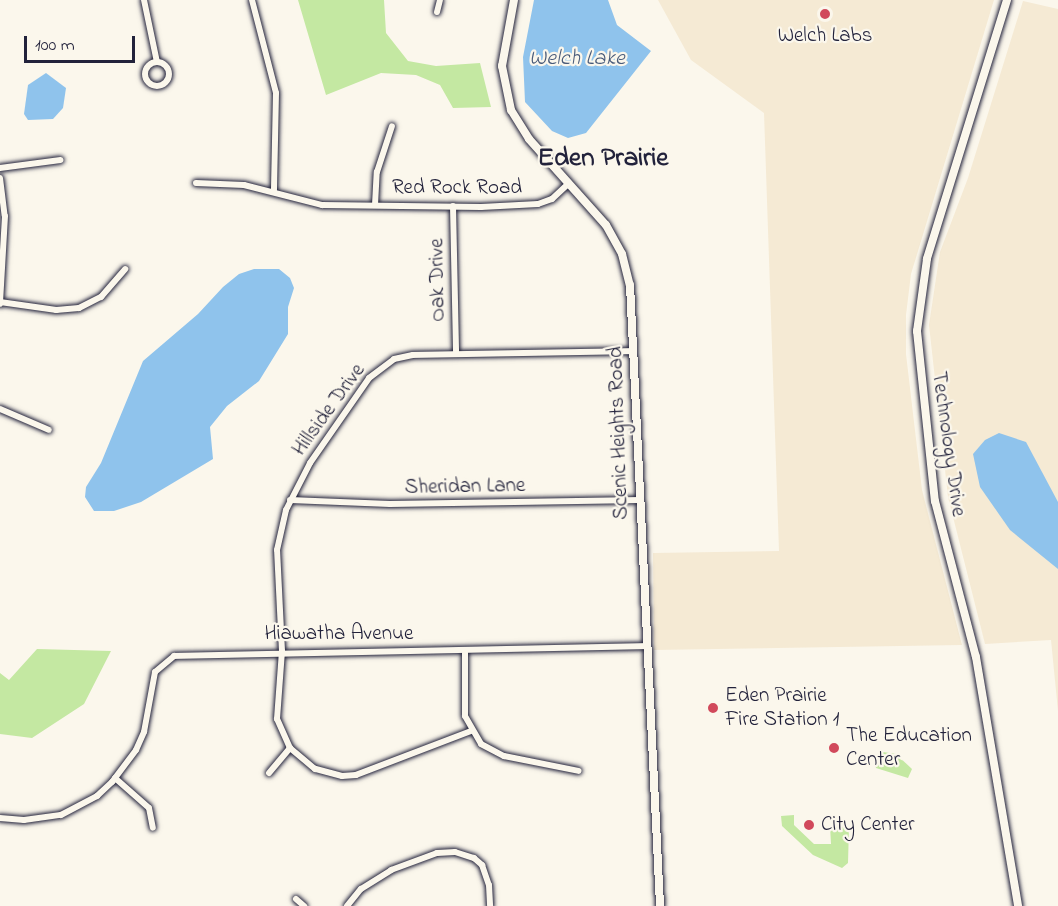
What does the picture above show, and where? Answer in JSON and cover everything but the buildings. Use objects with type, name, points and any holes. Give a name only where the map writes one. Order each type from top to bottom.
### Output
[{"type":"street","points":[[144,0],[157,62]]},
{"type":"street","points":[[252,0],[276,93],[274,192]]},
{"type":"street","points":[[437,12],[440,0]]},
{"type":"street","name":"Scenic Heights Road","points":[[514,0],[502,66],[507,98],[529,139],[606,225],[622,255],[630,285],[660,906]]},
{"type":"street","name":"Technology Drive","points":[[1007,0],[927,259],[917,331],[935,501],[980,675],[1018,904]]},
{"type":"street","name":"Red Rock Road","points":[[375,205],[377,172],[392,126]]},
{"type":"street","points":[[0,168],[60,160]]},
{"type":"street","points":[[0,178],[5,201],[0,302],[56,310],[79,308],[100,297],[125,269]]},
{"type":"street","name":"Red Rock Road","points":[[196,183],[244,185],[322,206],[538,204],[552,199],[569,183]]},
{"type":"street","name":"Oak Drive","points":[[453,206],[456,354]]},
{"type":"street","name":"Hillside Drive","points":[[290,748],[279,730],[277,719],[282,651],[277,550],[281,522],[310,463],[378,369],[402,357],[634,351]]},
{"type":"street","points":[[0,409],[49,430]]},
{"type":"street","name":"Sheridan Lane","points":[[290,500],[390,504],[640,500]]},
{"type":"street","name":"Hiawatha Avenue","points":[[0,818],[33,819],[61,814],[97,796],[116,778],[136,750],[149,711],[152,681],[166,660],[189,653],[647,646]]},
{"type":"street","points":[[465,650],[464,708],[471,731],[481,744],[504,756],[579,771]]},
{"type":"street","points":[[269,773],[290,748],[315,769],[342,776],[356,775],[471,731]]},
{"type":"street","points":[[116,778],[149,808],[153,828]]},
{"type":"street","points":[[347,906],[361,889],[391,870],[437,853],[455,852],[474,858],[482,865],[489,885],[490,906]]},
{"type":"street","points":[[296,899],[304,906]]},
{"type":"shaded area","points":[[658,0],[994,0],[911,274],[906,315],[906,354],[922,490],[962,645],[654,650],[653,553],[779,551],[764,113],[691,60]]},
{"type":"shaded area","points":[[1023,1],[1058,9],[1058,711],[1051,640],[985,644],[948,497],[929,325],[940,252],[968,178]]},
{"type":"green space","points":[[298,0],[384,0],[386,33],[408,61],[436,66],[480,63],[491,107],[453,108],[440,85],[416,75],[381,73],[326,95]]},
{"type":"green space","points":[[37,649],[111,651],[84,704],[32,738],[0,734],[0,673],[9,680]]},
{"type":"green space","points":[[883,752],[896,754],[912,769],[908,778],[876,768],[873,756]]},
{"type":"green space","points":[[794,815],[794,825],[814,844],[831,844],[830,826],[849,827],[848,863],[842,868],[813,855],[782,826],[781,816]]},
{"type":"water","name":"Welch Lake","points":[[534,0],[608,0],[617,25],[651,51],[586,133],[568,138],[552,131],[525,102],[523,57]]},
{"type":"water","points":[[46,73],[66,88],[63,108],[53,119],[28,120],[24,114],[28,85]]},
{"type":"water","points":[[254,269],[279,269],[290,278],[294,288],[288,307],[288,334],[259,381],[227,406],[210,427],[213,459],[141,502],[114,511],[94,511],[85,497],[86,487],[101,463],[143,361],[198,314],[223,287],[239,274]]},
{"type":"water","points":[[999,433],[1026,442],[1058,502],[1058,569],[1010,530],[980,487],[973,454],[985,440]]},
{"type":"place","name":"Welch Labs","points":[[825,14]]},
{"type":"place","name":"Eden Prairie Fire Station 1","points":[[713,708]]},
{"type":"place","name":"The Education Center","points":[[834,748]]},
{"type":"place","name":"City Center","points":[[809,825]]},
{"type":"district","name":"Eden Prairie","points":[[603,159]]}]
